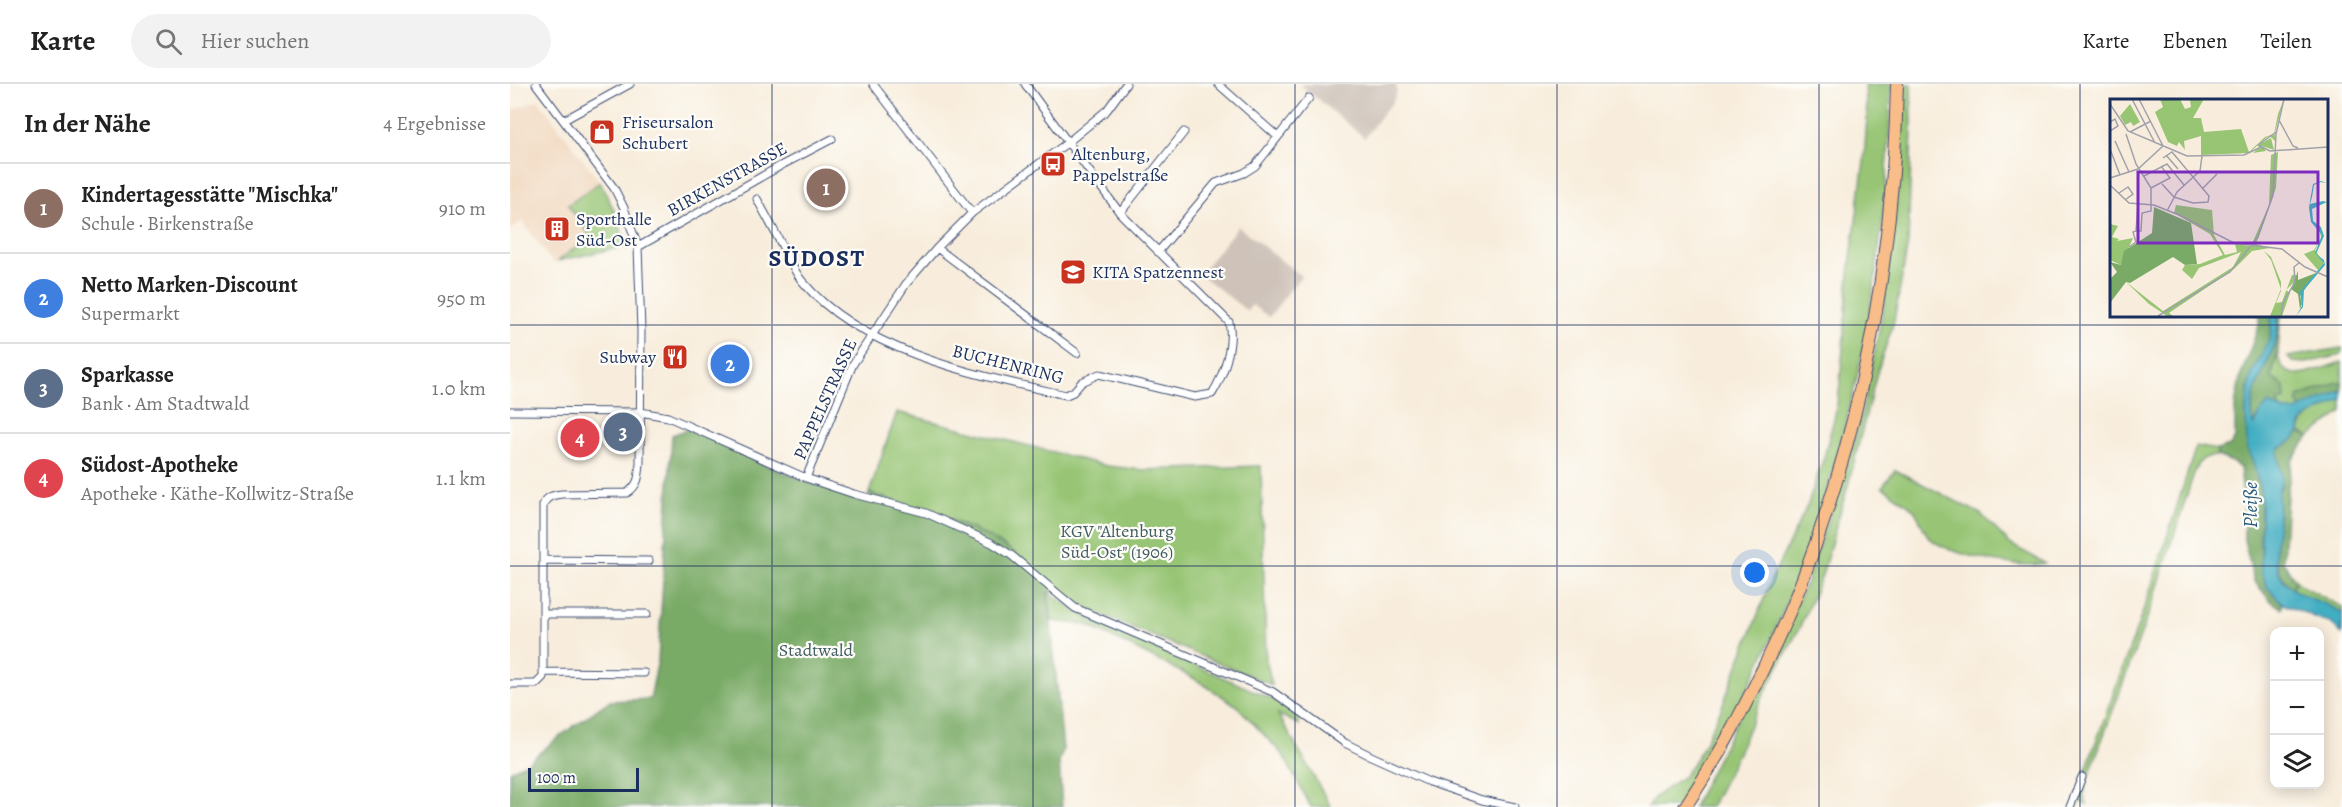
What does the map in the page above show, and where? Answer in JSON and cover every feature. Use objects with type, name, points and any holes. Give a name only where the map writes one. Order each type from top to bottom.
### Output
[{"type":"highway","points":[[1685,807],[1727,740],[1766,661],[1801,582],[1847,447],[1877,310],[1890,218],[1897,84]]},
{"type":"street","points":[[510,684],[536,684],[540,682],[543,672],[543,505],[546,499],[562,494],[627,494],[635,488],[640,463],[641,330],[638,247],[614,188],[536,84]]},
{"type":"street","points":[[564,120],[630,84]]},
{"type":"street","points":[[873,84],[972,213]]},
{"type":"street","name":"BUCHENRING","points":[[870,336],[932,360],[996,379],[1066,395],[1073,392],[1082,382],[1099,374],[1195,397],[1212,394],[1219,382],[1229,343],[1231,332],[1229,322],[1120,213],[1025,84]]},
{"type":"street","name":"PAPPELSTRASSE","points":[[806,478],[853,364],[906,284],[937,248],[972,213],[1067,143],[1107,110],[1126,84]]},
{"type":"street","points":[[1218,84],[1278,137]]},
{"type":"street","points":[[1158,252],[1216,183],[1244,173],[1255,166],[1309,98]]},
{"type":"street","points":[[1120,213],[1184,132]]},
{"type":"street","name":"BIRKENSTRASSE","points":[[638,247],[782,165],[832,140]]},
{"type":"street","name":"BIRKENSTRASSE","points":[[757,199],[801,280],[825,307],[870,336]]},
{"type":"street","points":[[937,248],[1077,353]]},
{"type":"street","points":[[510,411],[640,412],[668,417],[806,478],[854,494],[926,513],[981,537],[1011,555],[1075,608],[1273,692],[1345,743],[1371,756],[1429,782],[1482,800],[1515,807]]},
{"type":"street","points":[[543,560],[649,561]]},
{"type":"street","points":[[544,614],[647,614]]},
{"type":"street","points":[[543,672],[645,673]]},
{"type":"street","points":[[2070,807],[2082,777]]},
{"type":"shaded area","points":[[1299,84],[1396,84],[1397,92],[1392,103],[1365,138]]},
{"type":"shaded area","points":[[538,100],[600,182],[568,206],[590,236],[554,264],[522,221],[510,230],[510,111]]},
{"type":"shaded area","points":[[1238,226],[1301,276],[1269,317],[1252,305],[1247,311],[1200,274]]},
{"type":"green space","points":[[1865,84],[1891,84],[1887,169],[1879,254],[1865,338],[1847,421],[1823,503],[1795,583],[1761,661],[1717,746],[1679,807],[1648,807],[1655,797],[1685,775],[1702,749],[1721,709],[1772,578],[1808,504],[1824,457],[1840,385],[1849,273],[1864,161],[1867,118]]},
{"type":"green space","points":[[1903,84],[1911,84],[1912,128],[1908,243],[1894,321],[1876,376],[1822,575],[1799,629],[1760,702],[1711,807],[1693,807],[1806,584],[1852,449],[1864,404],[1883,311],[1895,218]]},
{"type":"green space","points":[[600,182],[617,216],[626,246],[558,261],[590,236],[568,205]]},
{"type":"green space","points":[[2259,316],[2272,316],[2270,338],[2254,369],[2248,387],[2247,448],[2261,494],[2260,546],[2267,587],[2283,604],[2281,608],[2271,601],[2254,581],[2244,540],[2244,502],[2240,468],[2217,456],[2217,450],[2230,446],[2235,438],[2235,405],[2240,378],[2259,325]]},
{"type":"green space","points":[[2278,316],[2281,316],[2278,351],[2271,377],[2284,386],[2285,399],[2278,402],[2279,408],[2268,404],[2253,425],[2254,395],[2278,330]]},
{"type":"green space","points":[[2342,348],[2342,355],[2306,363],[2292,362],[2288,357]]},
{"type":"green space","points":[[2278,351],[2280,363],[2285,370],[2292,373],[2311,372],[2342,362],[2342,382],[2298,403],[2302,409],[2290,412],[2282,410],[2279,408],[2275,381],[2271,377]]},
{"type":"green space","points":[[2342,382],[2342,391],[2302,409],[2298,403],[2298,397]]},
{"type":"green space","points":[[2342,400],[2342,412],[2309,437],[2300,432],[2302,425],[2310,415]]},
{"type":"green space","name":"KGV \"Altenburg Süd-Ost\" (1906)","points":[[897,412],[1107,466],[1144,470],[1261,466],[1266,659],[1272,685],[1092,611],[928,511],[869,493]]},
{"type":"green space","name":"Stadtwald","points":[[691,428],[755,460],[820,486],[867,501],[869,493],[966,526],[1019,556],[1057,591],[1048,592],[1063,750],[1059,762],[1062,807],[510,807],[510,771],[527,763],[609,701],[650,699],[658,660],[672,435]]},
{"type":"green space","points":[[2300,432],[2309,437],[2292,460],[2287,494],[2283,562],[2296,581],[2292,588],[2284,580],[2277,563],[2278,495],[2282,476],[2277,455],[2281,446],[2293,440]]},
{"type":"green space","points":[[2196,446],[2217,450],[2217,456],[2203,459],[2194,474],[2153,602],[2085,786],[2084,797],[2087,805],[2075,800],[2147,600]]},
{"type":"green space","points":[[1895,470],[1981,514],[2010,544],[2045,563],[2034,565],[2003,563],[1966,555],[1937,544],[1929,537],[1913,509],[1882,487]]},
{"type":"green space","points":[[2296,581],[2342,607],[2342,613],[2303,596],[2292,588]]},
{"type":"green space","points":[[1048,592],[1090,619],[1134,638],[1137,642],[1149,645],[1270,698],[1298,715],[1299,725],[1278,714],[1331,807],[1311,807],[1283,755],[1236,705],[1195,679],[1088,625],[1052,621]]},
{"type":"water","points":[[2272,316],[2278,316],[2275,343],[2254,396],[2253,425],[2268,404],[2284,411],[2295,411],[2342,391],[2342,400],[2306,418],[2301,425],[2300,432],[2293,440],[2279,449],[2282,480],[2278,493],[2279,512],[2275,551],[2278,570],[2289,586],[2342,613],[2342,634],[2332,624],[2283,604],[2267,587],[2261,570],[2261,494],[2247,448],[2246,408],[2251,376],[2270,338]]},
{"type":"place","name":"Friseursalon Schubert","points":[[602,132]]},
{"type":"place","name":"Altenburg, Pappelstraße","points":[[1053,164]]},
{"type":"place","name":"Kindertagesstätte \"Mischka\"","points":[[826,188]]},
{"type":"place","name":"Sporthalle Süd-Ost","points":[[557,229]]},
{"type":"place","name":"KITA Spatzennest","points":[[1073,272]]},
{"type":"place","name":"Subway","points":[[675,357]]},
{"type":"place","name":"Netto Marken-Discount","points":[[730,364]]},
{"type":"place","name":"Sparkasse","points":[[623,432]]},
{"type":"place","name":"Südost-Apotheke","points":[[580,438]]},
{"type":"district","name":"SÜDOST","points":[[817,258]]},
{"type":"water label","name":"Pleiße","points":[[2250,505]]}]
